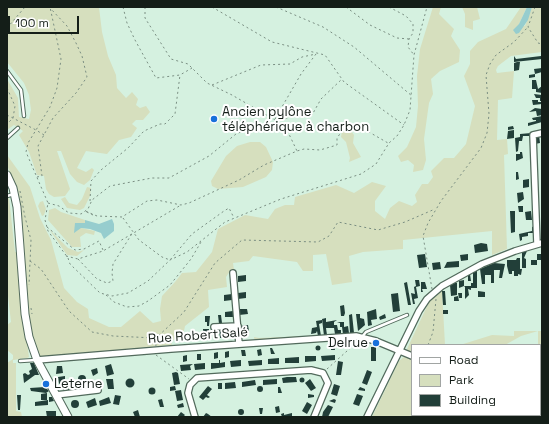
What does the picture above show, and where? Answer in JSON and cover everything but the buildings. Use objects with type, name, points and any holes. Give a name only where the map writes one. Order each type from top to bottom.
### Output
[{"type":"street","points":[[367,417],[418,310],[427,299],[442,286],[493,259],[540,243],[533,135],[542,133]]},
{"type":"street","points":[[7,175],[11,193],[24,314],[29,337],[37,360],[68,417]]},
{"type":"street","points":[[233,273],[239,344]]},
{"type":"street","points":[[214,327],[238,326]]},
{"type":"street","name":"Rue Robert Salé","points":[[37,360],[149,350],[361,337],[376,341],[411,356]]},
{"type":"street","points":[[195,417],[188,393],[193,381],[201,377],[311,370],[323,373],[328,383],[314,417]]},
{"type":"street","points":[[56,395],[98,390]]},
{"type":"lane","points":[[7,71],[20,90],[24,116]]},
{"type":"lane","points":[[7,138],[18,128]]},
{"type":"lane","name":"Rue Robert Salé","points":[[361,337],[366,332],[407,315]]},
{"type":"lane","points":[[20,361],[37,360]]},
{"type":"path","points":[[7,28],[25,7]]},
{"type":"path","points":[[124,7],[127,23],[156,78],[180,75],[192,68]]},
{"type":"path","points":[[145,7],[145,18],[171,59],[188,64],[207,83],[232,95],[275,120],[288,132],[297,151]]},
{"type":"path","points":[[212,7],[272,42],[325,55],[342,80],[404,125]]},
{"type":"path","points":[[276,7],[323,27],[354,47],[412,96]]},
{"type":"path","points":[[346,7],[370,25],[397,38],[409,39]]},
{"type":"path","points":[[389,7],[406,16],[413,24],[413,33],[409,39],[408,47],[414,55]]},
{"type":"path","points":[[170,260],[187,252],[225,222],[281,199],[361,174],[376,164],[389,143],[397,136],[404,125],[410,110],[414,55],[426,7]]},
{"type":"path","points":[[423,236],[436,208],[475,158],[487,133],[488,114],[486,75],[490,64],[496,55],[514,42],[528,27],[535,7]]},
{"type":"path","points":[[50,8],[61,59],[60,75],[50,107],[28,143],[26,152],[48,203],[45,220],[48,231],[70,264],[85,281],[100,293],[112,296],[128,293],[140,287],[170,260],[189,237],[224,211],[229,208],[234,218]]},
{"type":"path","points":[[36,177],[42,176],[38,146],[53,118],[76,93],[87,77],[82,56],[67,26],[50,8]]},
{"type":"path","points":[[528,27],[538,43],[542,44]]},
{"type":"path","points":[[211,85],[261,65],[290,64],[298,59],[317,54]]},
{"type":"path","points":[[275,120],[300,74],[317,54]]},
{"type":"path","points":[[90,203],[91,181],[101,170],[128,148],[144,131],[160,124],[165,124],[175,114],[180,75]]},
{"type":"path","points":[[275,120],[307,114],[312,115],[321,99],[342,80]]},
{"type":"path","points":[[7,88],[15,106],[13,118],[7,124]]},
{"type":"path","points":[[7,115],[44,135]]},
{"type":"path","points":[[48,203],[59,206],[69,213],[81,214],[90,203],[110,186],[152,178],[169,178],[209,156],[242,130],[265,126],[288,132]]},
{"type":"path","points":[[66,256],[78,259],[103,251],[181,205],[221,189],[264,165],[297,151],[304,149],[320,150],[337,145],[337,138],[342,131],[352,126],[362,128],[389,143]]},
{"type":"path","points":[[11,193],[20,191],[31,240],[31,276],[29,290]]},
{"type":"path","points":[[85,211],[97,216],[122,217],[147,201],[157,200],[181,205]]},
{"type":"path","points":[[30,261],[41,269],[69,310],[92,332],[113,336],[155,339],[184,312],[215,263],[242,240],[318,242],[329,236],[338,222],[378,230],[405,222],[436,208]]},
{"type":"path","points":[[85,211],[94,215]]},
{"type":"path","points":[[122,217],[140,240],[151,249],[170,260]]},
{"type":"path","points":[[47,226],[75,250],[84,249],[99,241],[103,251]]},
{"type":"path","points":[[78,259],[97,279],[107,283],[113,281],[113,264],[133,232]]},
{"type":"path","points":[[105,294],[114,302],[127,307],[139,306],[148,301],[170,285],[191,258],[202,240]]},
{"type":"path","points":[[31,307],[31,320]]},
{"type":"path","points":[[323,373],[361,337]]},
{"type":"path","points":[[155,339],[156,350]]},
{"type":"path","points":[[149,350],[193,381]]},
{"type":"green space","points":[[7,7],[99,7],[102,32],[108,56],[116,75],[117,88],[126,98],[132,92],[138,99],[136,105],[140,108],[146,106],[150,112],[143,120],[136,120],[132,124],[137,128],[131,137],[119,140],[107,154],[86,151],[77,168],[86,172],[92,168],[94,170],[90,180],[84,185],[77,182],[70,174],[61,151],[57,151],[70,189],[65,196],[54,197],[49,194],[46,189],[44,176],[37,175],[29,152],[19,135],[23,131],[14,125],[7,130],[7,79],[18,98],[19,117],[29,119],[31,110],[29,95],[24,83],[7,62]]},
{"type":"green space","points":[[433,7],[441,7],[439,14],[454,29],[451,36],[460,50],[459,62],[440,71],[431,79],[433,94],[429,103],[424,139],[426,160],[423,170],[413,172],[414,165],[408,160],[401,162],[398,156],[407,147],[416,127],[418,106],[417,76],[420,49]]},
{"type":"green space","points":[[462,7],[477,7],[480,19],[473,21],[473,30],[465,27],[465,14]]},
{"type":"green space","points":[[521,7],[527,7],[519,24],[525,26],[532,7],[542,7],[542,52],[511,56],[498,66],[496,70],[497,73],[514,71],[512,98],[498,100],[497,140],[507,139],[508,154],[504,155],[507,249],[492,255],[492,231],[403,240],[403,249],[363,252],[349,256],[352,282],[332,285],[326,254],[313,255],[313,271],[303,271],[297,262],[253,256],[249,261],[233,263],[234,270],[230,271],[226,277],[227,287],[208,290],[209,307],[185,326],[184,331],[171,342],[172,345],[40,357],[27,343],[29,357],[13,360],[13,363],[16,363],[16,411],[21,412],[22,417],[7,417],[7,363],[13,359],[13,355],[7,350],[7,325],[11,322],[7,287],[7,199],[9,198],[15,252],[22,251],[18,194],[7,165],[7,155],[30,187],[40,218],[51,240],[64,288],[77,302],[88,309],[89,318],[109,327],[121,327],[140,311],[153,323],[161,321],[160,309],[162,296],[182,273],[196,272],[212,252],[218,229],[245,215],[268,219],[275,209],[285,205],[294,205],[295,197],[336,185],[354,193],[372,182],[386,186],[375,201],[375,211],[385,219],[390,208],[399,201],[412,206],[417,202],[415,195],[422,184],[428,184],[433,177],[431,171],[444,158],[454,158],[466,144],[475,106],[464,76],[470,64],[470,51],[478,42],[506,29]]},
{"type":"green space","points":[[342,131],[351,131],[354,135],[353,143],[361,157],[349,162],[350,158],[346,142],[341,137]]},
{"type":"green space","points":[[250,142],[260,142],[266,147],[273,162],[272,170],[266,177],[243,187],[218,189],[212,186],[211,181],[226,156],[237,146]]},
{"type":"green space","points":[[87,187],[91,188],[90,196],[84,208],[80,210],[67,208],[61,199],[65,197],[69,203],[77,205],[82,199]]},
{"type":"green space","points":[[43,201],[46,209],[44,215],[42,216],[38,206],[40,202]]},
{"type":"green space","points":[[55,208],[61,212],[85,220],[85,223],[81,228],[95,231],[94,235],[86,233],[80,237],[81,247],[72,247],[48,220],[49,210]]},
{"type":"green space","points":[[49,229],[68,248],[78,252],[84,250],[77,256],[67,255]]},
{"type":"green space","points":[[442,290],[445,344],[411,344],[411,352],[407,349],[429,302]]},
{"type":"green space","points":[[514,331],[538,331],[521,336],[507,344],[463,344],[492,335],[514,336]]},
{"type":"green space","points":[[538,331],[542,331],[542,412],[541,344],[538,344]]},
{"type":"green space","points":[[308,336],[308,338],[255,342],[254,337],[259,338]]},
{"type":"green space","points":[[405,356],[411,359],[411,416],[506,417],[372,417],[399,361]]},
{"type":"water","points":[[527,7],[532,7],[528,20],[519,33],[516,34],[513,30],[519,24]]},
{"type":"water","points":[[112,219],[114,231],[104,239],[101,233],[90,229],[81,228],[74,233],[75,223],[85,223],[85,220],[99,224]]},
{"type":"place","name":"Ancien pylône téléphérique à charbon","points":[[214,119]]},
{"type":"place","name":"Delrue","points":[[376,343]]},
{"type":"place","name":"Leterne","points":[[46,384]]}]
